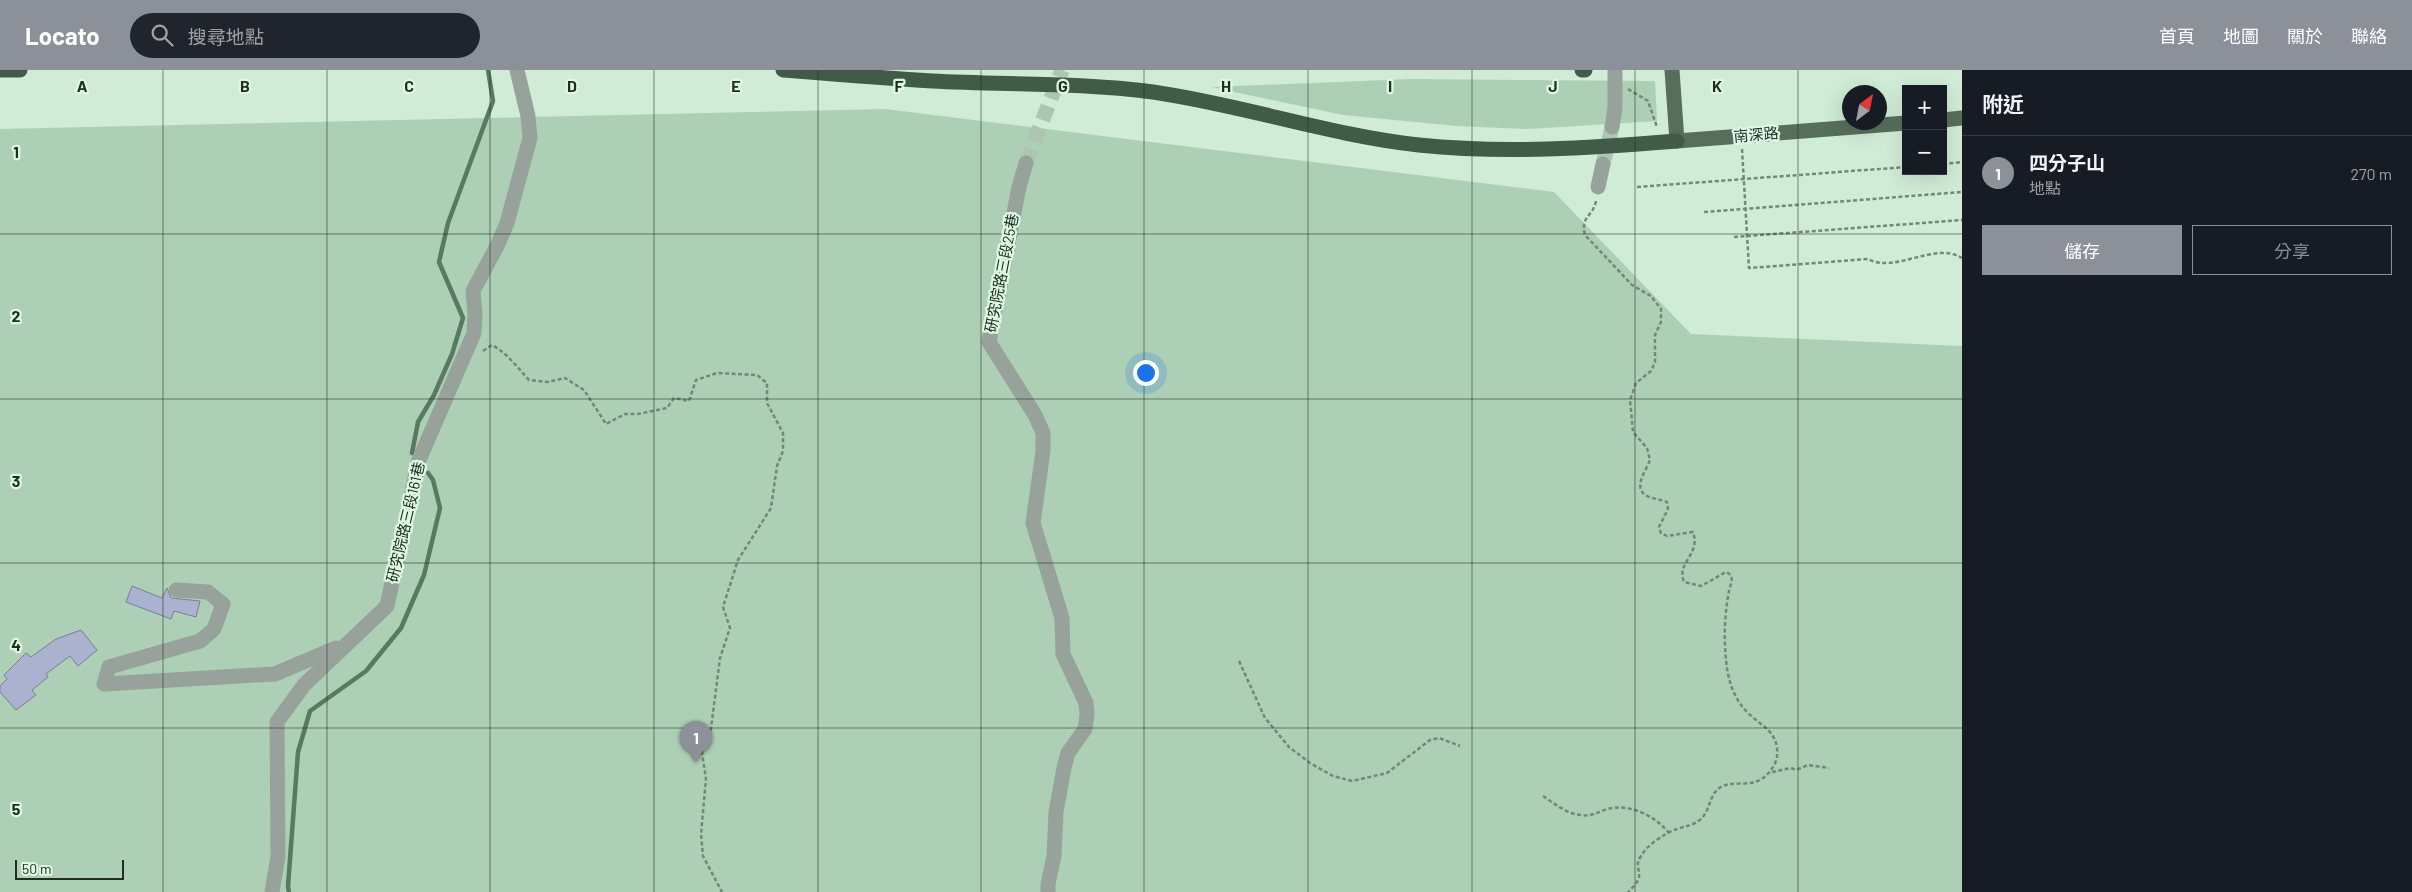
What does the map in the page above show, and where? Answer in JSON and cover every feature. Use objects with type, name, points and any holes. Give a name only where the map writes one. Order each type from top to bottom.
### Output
[{"type":"highway","points":[[0,70],[20,70]]},
{"type":"highway","points":[[783,70],[933,81],[1067,83],[1154,92],[1360,136],[1420,145],[1501,150],[1677,141]]},
{"type":"main road","points":[[1672,70],[1677,141]]},
{"type":"main road","points":[[1947,120],[1962,118]]},
{"type":"main road","name":"南深路","points":[[1677,141],[1902,123]]},
{"type":"lane","name":"研究院路三段161巷","points":[[272,892],[278,856],[278,722],[304,685],[387,606],[419,460],[474,333],[473,291],[501,237],[527,155],[530,138],[528,116],[516,70]]},
{"type":"lane","points":[[1612,127],[1616,78]]},
{"type":"lane","name":"研究院路三段25巷","points":[[1026,163],[1019,187],[989,342],[1035,415],[1043,433],[1043,451],[1033,523],[1062,618],[1063,654],[1086,703],[1088,715],[1084,728],[1068,753],[1064,768],[1056,812],[1054,856],[1048,892]]},
{"type":"lane","points":[[1598,187],[1604,164]]},
{"type":"lane","points":[[176,590],[208,592],[222,604],[214,629],[200,641],[109,667],[104,684],[275,674],[347,644]]},
{"type":"path","points":[[1616,78],[1648,101],[1657,128],[1677,141]]},
{"type":"path","points":[[1741,136],[1749,268],[1868,259],[1874,262],[1902,261],[1918,256],[1951,253],[1962,258]]},
{"type":"path","points":[[1947,164],[1962,162]]},
{"type":"path","points":[[1637,187],[1902,167]]},
{"type":"path","points":[[1598,187],[1595,206],[1586,218],[1583,226],[1585,235],[1632,285],[1650,296],[1661,309],[1661,322],[1655,335],[1655,362],[1651,371],[1636,383],[1630,400],[1633,432],[1647,448],[1650,460],[1640,481],[1642,490],[1647,496],[1667,502],[1668,509],[1659,527],[1661,533],[1667,536],[1687,531],[1693,532],[1696,541],[1695,549],[1684,565],[1681,575],[1684,582],[1701,586],[1720,574],[1726,572],[1731,574],[1725,643],[1728,682],[1735,698],[1772,734],[1778,752],[1776,762],[1763,779],[1749,784],[1725,786],[1718,789],[1701,818],[1692,825],[1669,833],[1641,855],[1638,862],[1639,882],[1628,892]]},
{"type":"path","points":[[1704,212],[1962,192]]},
{"type":"path","points":[[1734,237],[1962,220]]},
{"type":"path","points":[[465,356],[476,356],[492,345],[507,353],[512,362],[529,380],[548,382],[564,378],[584,390],[606,424],[625,414],[638,414],[667,408],[674,398],[689,401],[696,380],[717,374],[757,375],[767,383],[767,403],[783,433],[783,451],[777,466],[771,508],[738,560],[723,606],[730,628],[720,658],[710,736],[702,753],[706,779],[701,834],[703,856],[722,892]]},
{"type":"path","points":[[1239,660],[1265,718],[1289,747],[1333,776],[1352,781],[1387,773],[1430,740],[1439,738],[1460,746]]},
{"type":"path","points":[[1770,772],[1779,769],[1796,770],[1808,765],[1829,768]]},
{"type":"path","points":[[1543,796],[1570,813],[1581,816],[1592,816],[1618,808],[1630,809],[1658,821],[1669,833]]},
{"type":"green space","points":[[1411,79],[1655,81],[1657,121],[1529,129],[1456,126],[1343,115],[1211,87]]},
{"type":"green space","points":[[885,109],[1554,192],[1691,334],[1962,346],[1962,892],[0,892],[0,129]]},
{"type":"building","points":[[132,586],[162,598],[167,588],[171,598],[200,601],[196,617],[174,611],[171,619],[126,602]]},
{"type":"building","points":[[81,630],[97,650],[78,666],[70,656],[46,674],[48,677],[32,690],[36,695],[16,710],[0,692],[0,686],[7,679],[4,675],[26,653],[31,657],[56,639]]},
{"type":"waterway","points":[[412,453],[418,422],[434,395],[452,354],[463,318],[439,262],[448,223],[493,101],[488,70]]},
{"type":"waterway","points":[[289,892],[298,752],[310,711],[366,671],[401,628],[424,575],[440,508],[433,480],[428,473]]},
{"type":"tunnel","points":[[1026,163],[1062,70]]},
{"type":"tunnel","points":[[1603,164],[1612,127]]},
{"type":"place","name":"四分子山","points":[[696,762]]}]
